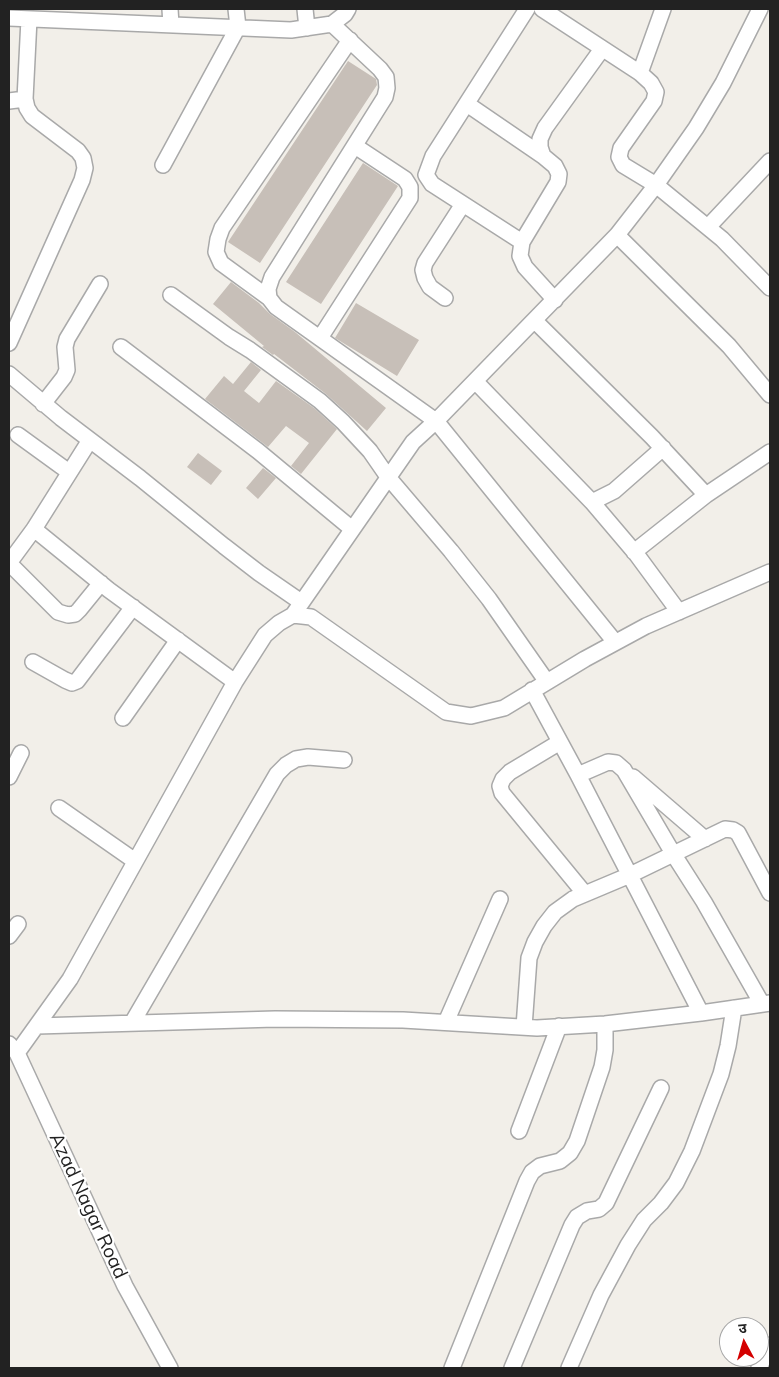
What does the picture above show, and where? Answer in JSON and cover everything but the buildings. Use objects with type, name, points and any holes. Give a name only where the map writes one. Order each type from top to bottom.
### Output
[{"type":"street","points":[[170,9],[171,24]]},
{"type":"street","points":[[163,165],[238,27],[236,9]]},
{"type":"street","points":[[305,9],[306,28]]},
{"type":"street","points":[[9,18],[108,16],[171,24],[291,30],[332,24],[345,14],[348,9]]},
{"type":"street","points":[[522,242],[432,184],[426,176],[433,156],[527,9]]},
{"type":"street","points":[[542,9],[640,73],[651,83],[656,92],[654,101],[621,148],[619,157],[624,165],[656,185],[708,227],[768,280]]},
{"type":"street","points":[[640,73],[663,9]]},
{"type":"street","points":[[13,1049],[37,1026],[70,980],[235,682],[265,635],[279,623],[293,615],[413,442],[535,321],[617,235],[656,185],[696,128],[723,83],[760,9]]},
{"type":"street","points":[[9,343],[82,180],[85,168],[78,151],[32,116],[27,108],[25,99],[29,19]]},
{"type":"street","points":[[269,298],[268,289],[272,277],[385,97],[387,88],[386,77],[380,68],[332,24]]},
{"type":"street","points":[[350,40],[222,228],[216,252],[221,263],[269,298],[276,307],[436,421],[615,642]]},
{"type":"street","points":[[544,156],[540,147],[540,139],[545,128],[602,49]]},
{"type":"street","points":[[9,101],[25,99]]},
{"type":"street","points":[[467,104],[544,156],[555,166],[559,174],[558,182],[522,242],[520,256],[525,267],[555,300]]},
{"type":"street","points":[[320,338],[410,198],[410,188],[405,179],[355,146]]},
{"type":"street","points":[[708,227],[770,161]]},
{"type":"street","points":[[445,298],[430,287],[423,270],[424,262],[464,204]]},
{"type":"street","points":[[617,235],[729,346],[770,395]]},
{"type":"street","points":[[43,404],[64,377],[67,370],[64,347],[100,284]]},
{"type":"street","points":[[171,295],[320,401],[370,450],[388,477],[489,599],[547,682]]},
{"type":"street","points":[[535,321],[663,448],[706,495]]},
{"type":"street","points":[[122,346],[258,451],[352,529]]},
{"type":"street","points":[[9,374],[43,404],[259,573],[301,602]]},
{"type":"street","points":[[475,381],[592,502],[634,552],[679,612]]},
{"type":"street","points":[[18,435],[69,472]]},
{"type":"street","points":[[90,440],[34,529],[9,563],[58,612],[68,615],[75,614],[101,583]]},
{"type":"street","points":[[592,502],[614,491],[663,448]]},
{"type":"street","points":[[634,552],[706,495],[770,452]]},
{"type":"street","points":[[34,529],[101,583],[235,682]]},
{"type":"street","points":[[293,615],[311,617],[446,712],[471,716],[504,708],[615,642],[646,626],[770,573]]},
{"type":"street","points":[[33,662],[65,680],[72,683],[77,681],[133,607]]},
{"type":"street","points":[[123,718],[178,640]]},
{"type":"street","points":[[532,690],[578,774],[701,1013]]},
{"type":"street","points":[[560,742],[510,772],[503,779],[500,786],[502,793],[585,894]]},
{"type":"street","points":[[9,777],[21,753]]},
{"type":"street","points":[[132,1023],[277,774],[296,759],[308,757],[344,760]]},
{"type":"street","points":[[578,774],[608,762],[616,763],[705,839]]},
{"type":"street","points":[[37,1026],[275,1019],[403,1020],[524,1027],[559,1026],[605,1024],[701,1013],[766,1003],[674,855],[624,770]]},
{"type":"street","points":[[59,808],[135,861]]},
{"type":"street","points":[[524,1027],[529,958],[535,942],[555,912],[573,900],[674,855],[725,829],[738,833],[769,888]]},
{"type":"street","points":[[446,1022],[500,899]]},
{"type":"street","points":[[569,1368],[601,1295],[628,1245],[644,1220],[661,1203],[676,1183],[692,1151],[721,1074],[734,1008]]},
{"type":"street","points":[[452,1368],[527,1181],[532,1172],[540,1166],[560,1161],[570,1153],[577,1141],[602,1067],[605,1050],[605,1024]]},
{"type":"street","points":[[519,1131],[559,1026]]},
{"type":"street","name":"Azad Nagar Road","points":[[13,1049],[125,1286],[170,1368]]},
{"type":"street","points":[[512,1368],[572,1225],[577,1217],[586,1211],[599,1209],[606,1204],[661,1088]]},
{"type":"street","points":[[759,1368],[770,1345]]}]
